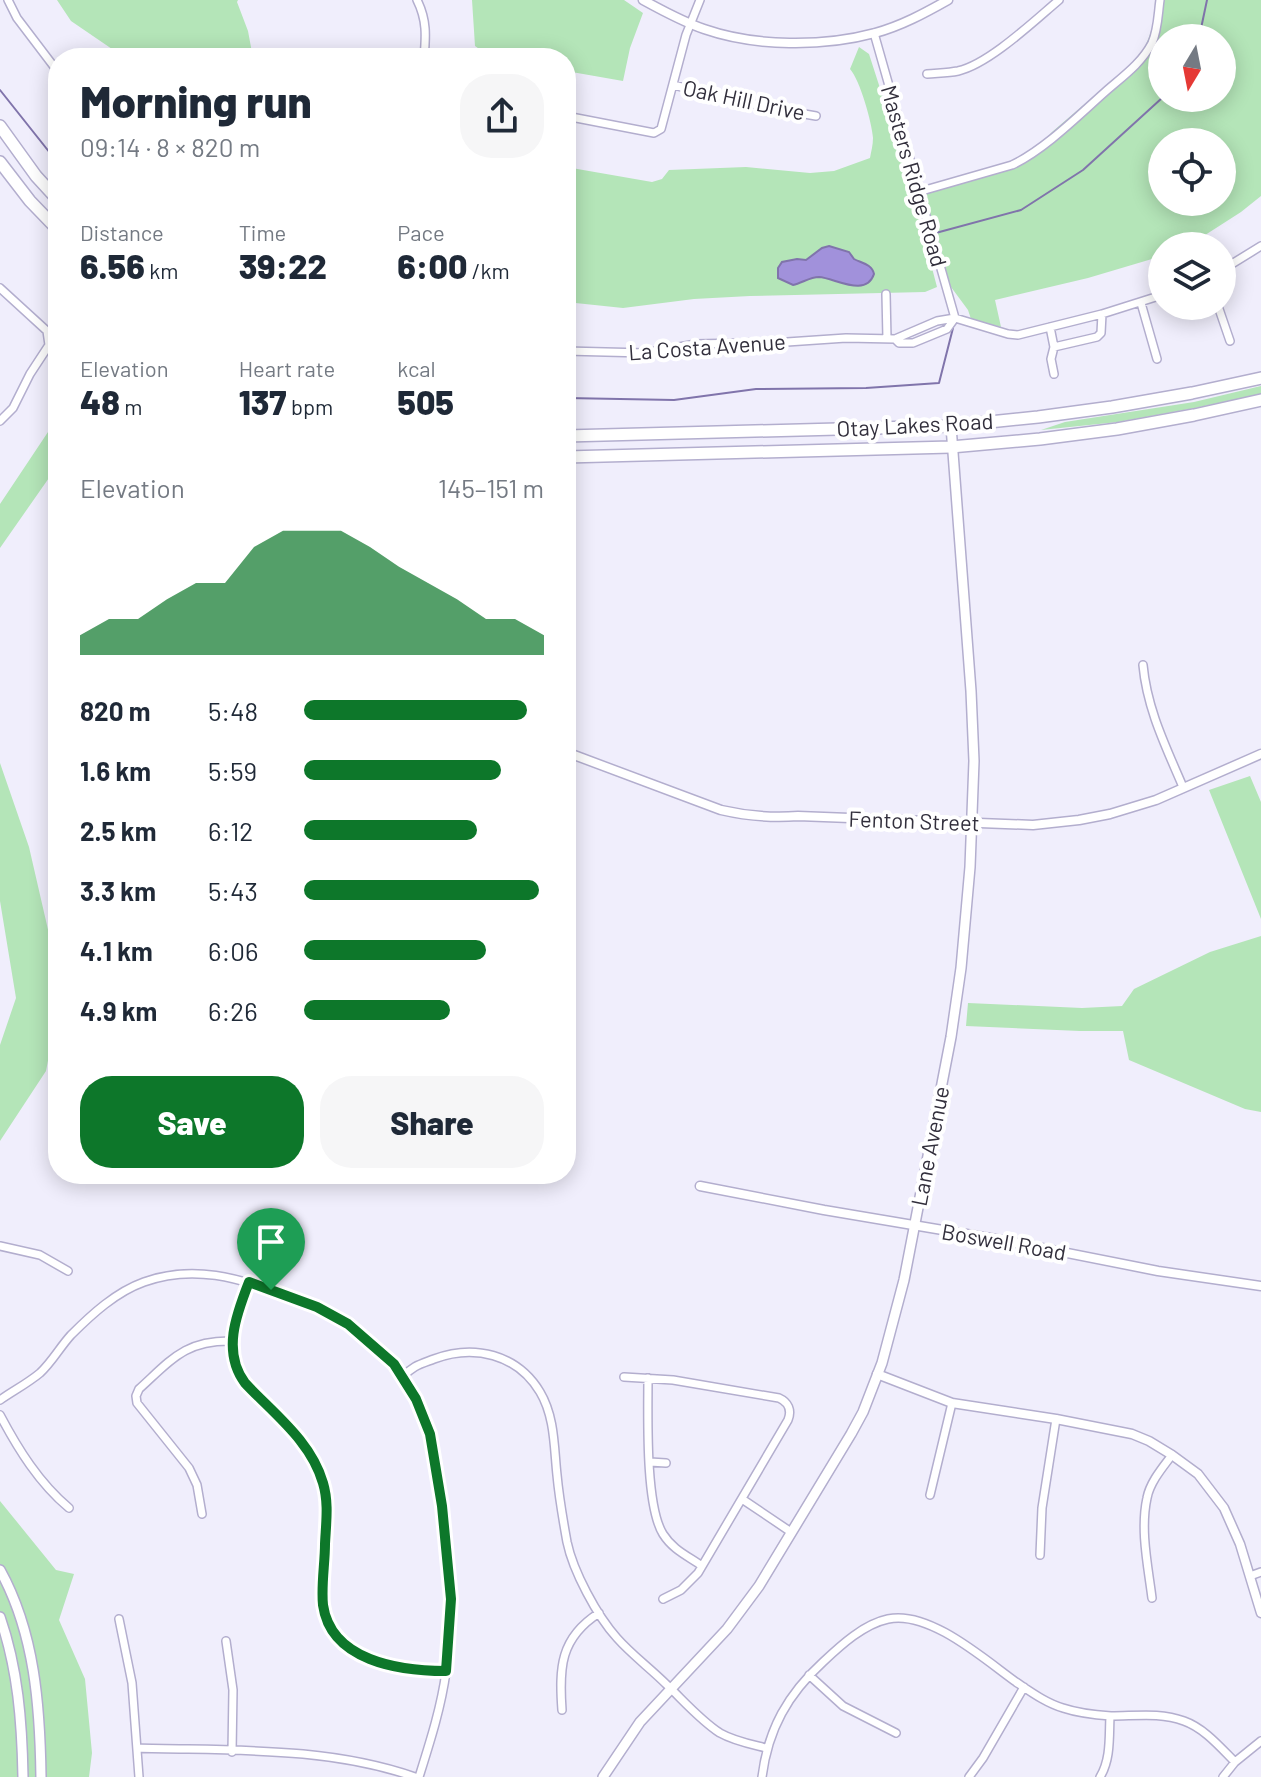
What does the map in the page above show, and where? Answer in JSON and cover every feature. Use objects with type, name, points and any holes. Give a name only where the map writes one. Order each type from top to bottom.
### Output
[{"type":"main road","points":[[0,126],[48,189]]},
{"type":"main road","points":[[0,162],[48,220]]},
{"type":"main road","name":"Otay Lakes Road","points":[[576,436],[951,426],[1112,407],[1261,378]]},
{"type":"main road","name":"Otay Lakes Road","points":[[576,457],[951,447],[1117,429],[1261,400]]},
{"type":"main road","name":"Lane Avenue","points":[[603,1777],[640,1722],[727,1629],[759,1586],[863,1412],[882,1363],[904,1280],[958,993],[970,867],[974,761],[971,691],[951,426]]},
{"type":"main road","points":[[0,1570],[18,1613],[33,1666],[41,1777]]},
{"type":"main road","points":[[0,1617],[15,1670],[23,1777]]},
{"type":"street","points":[[8,0],[17,18],[48,59]]},
{"type":"street","points":[[417,0],[426,27],[425,48]]},
{"type":"street","points":[[643,0],[690,24],[732,37],[786,44],[874,33],[906,22],[948,0]]},
{"type":"street","points":[[576,118],[654,133],[663,126],[690,24],[700,0]]},
{"type":"street","points":[[927,74],[958,71],[974,65],[1059,0]]},
{"type":"street","points":[[918,192],[1012,165],[1042,147],[1136,66],[1153,41],[1160,0]]},
{"type":"street","name":"Masters Ridge Road","points":[[874,33],[955,318]]},
{"type":"street","name":"Oak Hill Drive","points":[[673,85],[816,116]]},
{"type":"street","points":[[1236,261],[1261,246]]},
{"type":"street","points":[[0,288],[47,331],[48,338]]},
{"type":"street","points":[[886,294],[891,339]]},
{"type":"street","points":[[955,318],[1018,335],[1148,300]]},
{"type":"street","points":[[1141,303],[1157,359]]},
{"type":"street","points":[[1054,347],[1097,337],[1101,333],[1102,314]]},
{"type":"street","name":"La Costa Avenue","points":[[576,351],[645,353],[696,344],[891,339],[937,321],[955,318]]},
{"type":"street","points":[[1223,320],[1230,341]]},
{"type":"street","points":[[1050,327],[1054,374]]},
{"type":"street","points":[[0,421],[13,408],[48,347]]},
{"type":"street","points":[[1143,665],[1150,708],[1183,787]]},
{"type":"street","name":"Fenton Street","points":[[576,756],[738,814],[779,818],[798,816],[1033,825],[1080,820],[1150,802],[1261,754]]},
{"type":"street","name":"Boswell Road","points":[[700,1186],[1158,1271],[1261,1286]]},
{"type":"street","points":[[0,1246],[40,1255],[68,1271]]},
{"type":"street","points":[[0,1400],[41,1372],[71,1336],[103,1306],[154,1278],[187,1273],[249,1282],[317,1307],[348,1324],[383,1353],[403,1377],[430,1434],[442,1506],[451,1599],[446,1671],[436,1723],[417,1777],[369,1763],[327,1756],[137,1748]]},
{"type":"street","points":[[249,1282],[235,1322],[233,1357],[241,1377],[300,1440],[322,1480],[327,1514],[323,1598],[325,1614],[332,1629],[351,1650],[376,1662],[446,1671]]},
{"type":"street","points":[[202,1514],[197,1485],[189,1468],[137,1403],[136,1396],[139,1389],[185,1349],[211,1341],[232,1341]]},
{"type":"street","points":[[403,1377],[410,1368],[457,1352],[472,1351],[505,1360],[532,1381],[546,1403],[550,1419],[568,1548],[599,1613],[617,1638],[710,1725],[738,1741],[766,1748]]},
{"type":"street","points":[[877,1374],[952,1403],[1132,1434],[1172,1455],[1198,1474],[1224,1508],[1261,1613]]},
{"type":"street","points":[[624,1377],[779,1398],[790,1410],[784,1426],[702,1566],[687,1585],[663,1599]]},
{"type":"street","points":[[648,1378],[650,1462],[654,1509],[659,1527],[673,1547],[702,1566]]},
{"type":"street","points":[[930,1495],[952,1403]]},
{"type":"street","points":[[0,1415],[40,1478],[69,1508]]},
{"type":"street","points":[[1040,1555],[1042,1508],[1056,1419]]},
{"type":"street","points":[[1152,1598],[1144,1524],[1147,1497],[1172,1455]]},
{"type":"street","points":[[650,1462],[666,1463]]},
{"type":"street","points":[[742,1499],[791,1532]]},
{"type":"street","points":[[1250,1576],[1261,1572]]},
{"type":"street","points":[[562,1710],[560,1674],[564,1656],[577,1631],[599,1613]]},
{"type":"street","points":[[762,1777],[766,1748],[787,1703],[809,1675],[838,1647],[873,1624],[889,1618],[905,1617],[941,1630],[1041,1699],[1063,1708],[1110,1716],[1141,1714],[1185,1721],[1203,1731],[1235,1762]]},
{"type":"street","points":[[119,1619],[132,1683],[139,1777]]},
{"type":"street","points":[[226,1641],[233,1690],[232,1752]]},
{"type":"street","points":[[809,1675],[843,1706],[896,1733]]},
{"type":"street","points":[[969,1777],[1024,1687]]},
{"type":"street","points":[[1100,1777],[1108,1757],[1110,1716]]},
{"type":"street","points":[[1223,1777],[1235,1762],[1261,1741]]},
{"type":"green space","points":[[57,0],[238,0],[251,48],[111,48],[71,21]]},
{"type":"green space","points":[[472,0],[624,0],[643,13],[630,48],[623,81],[576,73],[576,48],[475,46]]},
{"type":"green space","points":[[1155,0],[1261,0],[1261,196],[1236,215],[1236,128],[1148,128],[1148,216],[1235,216],[1210,232],[1148,232],[1148,260],[995,300],[1001,327],[971,319],[951,287],[931,234],[924,193],[997,170],[1034,152],[1052,132],[1138,58],[1148,39],[1148,112],[1236,112],[1236,24],[1153,23]]},
{"type":"green space","points":[[859,47],[869,54],[906,169],[937,287],[925,292],[694,299],[623,308],[576,303],[576,169],[652,182],[662,179],[669,170],[746,167],[810,173],[834,171],[870,158],[873,138],[870,122],[850,69]]},
{"type":"green space","points":[[1261,386],[1261,394],[1195,408],[1118,422],[1041,430],[1065,422],[1194,402]]},
{"type":"green space","points":[[48,432],[48,479],[0,548],[0,504]]},
{"type":"green space","points":[[0,763],[29,847],[48,930],[48,1061],[46,1071],[0,1141],[0,1045],[16,998],[0,901]]},
{"type":"green space","points":[[1250,776],[1261,802],[1261,919],[1209,790]]},
{"type":"green space","points":[[1261,936],[1261,1112],[1245,1109],[1129,1060],[1123,1031],[966,1026],[968,1003],[1082,1008],[1122,1006],[1134,989],[1210,952]]},
{"type":"green space","points":[[0,1501],[56,1570],[74,1574],[59,1620],[85,1679],[92,1753],[89,1777],[0,1777]]},
{"type":"shaded area","points":[[829,246],[849,252],[854,259],[869,266],[874,274],[870,281],[857,286],[819,277],[793,285],[778,278],[778,268],[782,262],[806,260]]},
{"type":"waterway","points":[[1202,24],[1207,0]]},
{"type":"waterway","points":[[0,90],[48,150]]},
{"type":"waterway","points":[[932,234],[1021,210],[1083,170],[1148,111]]},
{"type":"waterway","points":[[576,398],[674,400],[756,389],[866,388],[939,383],[953,328]]},
{"type":"route","points":[[249,1282],[271,1290],[317,1307],[359,1332],[394,1364],[416,1399],[430,1434],[442,1506],[451,1599],[446,1671],[365,1658],[351,1650],[332,1629],[323,1598],[327,1514],[322,1480],[307,1449],[245,1383],[233,1357],[235,1322],[249,1282]]}]
